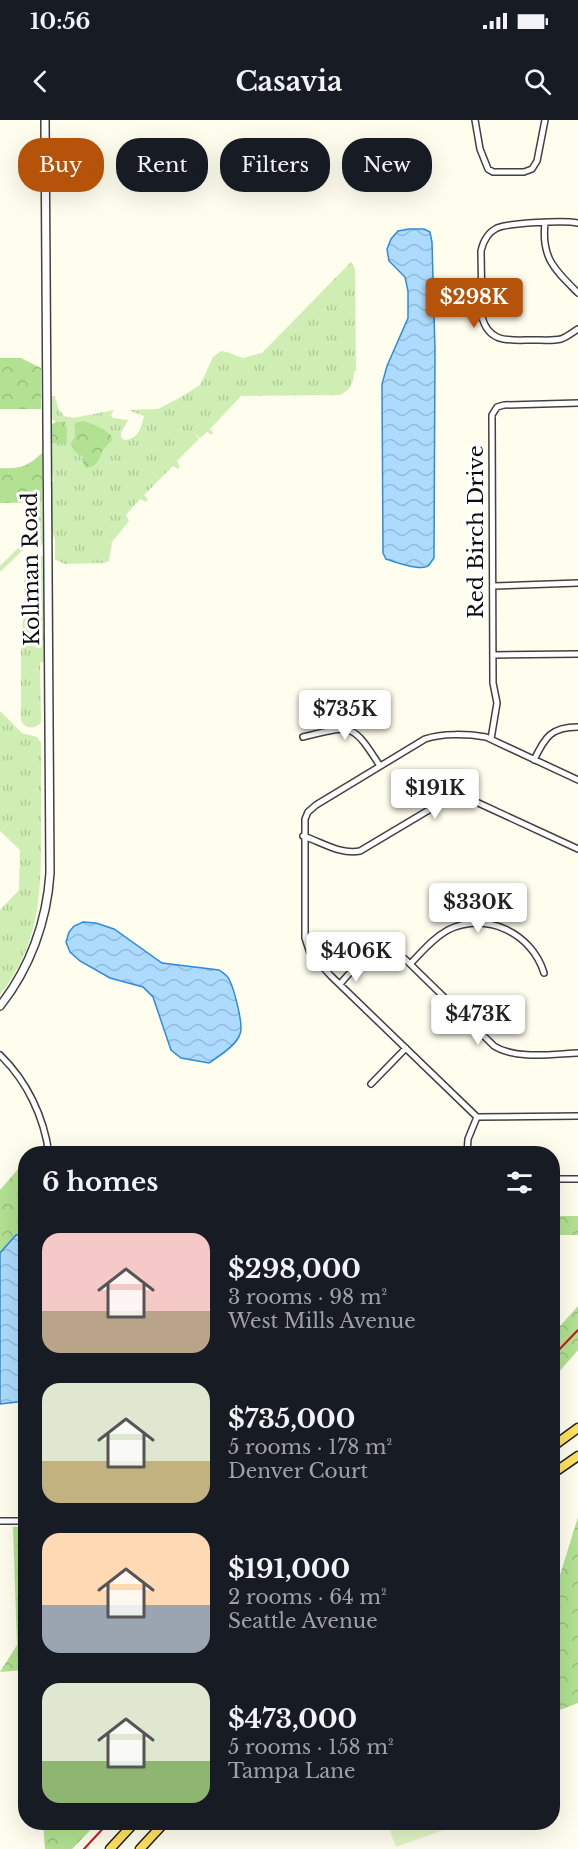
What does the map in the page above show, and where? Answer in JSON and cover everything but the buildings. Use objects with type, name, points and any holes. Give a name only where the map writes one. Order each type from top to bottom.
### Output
[{"type":"main road","points":[[560,1441],[578,1428]]},
{"type":"main road","points":[[560,1468],[578,1456]]},
{"type":"main road","points":[[110,1849],[128,1830]]},
{"type":"main road","points":[[140,1849],[158,1830]]},
{"type":"street","name":"Kollman Road","points":[[0,1006],[18,980],[35,944],[46,906],[50,873],[45,120]]},
{"type":"street","points":[[475,121],[480,149],[488,169],[493,172],[524,172],[532,170],[537,163],[545,120]]},
{"type":"street","points":[[545,223],[544,241],[548,259],[557,272],[578,292]]},
{"type":"street","points":[[578,223],[499,227],[487,237],[482,252],[482,317],[489,331],[496,337],[506,340],[554,340],[564,338],[578,329]]},
{"type":"street","name":"Red Birch Drive","points":[[491,739],[497,703],[493,683],[493,412],[497,407],[504,405],[578,403]]},
{"type":"street","points":[[493,586],[578,583]]},
{"type":"street","points":[[493,656],[578,654]]},
{"type":"street","points":[[534,760],[544,740],[550,734],[562,728],[578,727]]},
{"type":"street","points":[[303,737],[335,729],[351,731],[364,741],[380,766]]},
{"type":"street","points":[[578,780],[491,739],[478,736],[433,736],[316,805],[307,814],[303,824],[306,944],[312,956],[477,1117],[578,1116]]},
{"type":"street","points":[[303,836],[345,852],[360,851],[444,801],[467,799],[578,849]]},
{"type":"street","points":[[410,964],[446,932],[463,925],[482,923],[503,927],[517,935],[534,953],[543,973]]},
{"type":"street","points":[[340,984],[359,963],[374,952],[394,952],[410,964],[494,1046],[502,1051],[515,1054],[578,1053]]},
{"type":"street","points":[[371,1084],[406,1048]]},
{"type":"street","points":[[0,1055],[15,1072],[32,1098],[47,1146]]},
{"type":"street","points":[[468,1146],[477,1117]]},
{"type":"street","points":[[560,1179],[578,1179]]},
{"type":"street","points":[[0,1521],[18,1521]]},
{"type":"green space","points":[[351,262],[355,269],[356,371],[354,371],[349,389],[339,395],[241,396],[210,429],[213,432],[212,435],[207,432],[200,438],[194,433],[199,439],[177,461],[180,467],[178,469],[173,466],[144,495],[148,499],[146,502],[140,499],[126,515],[129,521],[112,542],[109,561],[64,564],[55,559],[55,540],[51,528],[51,483],[54,481],[51,443],[65,443],[65,422],[56,422],[51,418],[51,396],[55,396],[58,408],[64,416],[73,418],[114,410],[111,415],[113,418],[128,420],[121,437],[124,440],[133,438],[140,429],[144,416],[128,410],[158,409],[200,385],[213,357],[221,351],[243,358],[262,353]]},
{"type":"green space","points":[[0,358],[21,358],[41,368],[41,409],[0,409]]},
{"type":"green space","points":[[84,421],[103,429],[111,435],[112,440],[103,450],[97,463],[86,468],[83,457],[74,450],[71,443],[75,437],[75,423]]},
{"type":"green space","points":[[65,422],[66,444],[51,443],[52,424]]},
{"type":"green space","points":[[42,453],[42,502],[0,503],[0,468],[23,466]]},
{"type":"green space","points":[[21,502],[42,502],[43,543],[40,547],[29,547],[23,550],[0,572],[0,566],[36,530],[37,520],[34,513]]},
{"type":"green space","points":[[34,556],[44,558],[45,662],[40,662],[41,722],[39,725],[30,727],[21,720],[21,648],[24,568],[28,559]]},
{"type":"green space","points":[[0,711],[22,733],[37,737],[41,743],[41,830],[39,896],[36,916],[24,956],[0,995],[0,910],[19,890],[20,850],[0,831]]},
{"type":"green space","points":[[18,1169],[18,1235],[0,1253],[0,1190]]},
{"type":"green space","points":[[560,1216],[578,1216],[578,1235],[560,1235]]},
{"type":"green space","points":[[578,1306],[578,1350],[560,1371],[560,1326]]},
{"type":"green space","points":[[578,1517],[578,1703],[560,1710],[560,1575]]},
{"type":"green space","points":[[13,1527],[18,1527],[18,1671],[0,1672],[17,1645]]},
{"type":"green space","points":[[44,1830],[90,1830],[72,1849],[45,1849]]},
{"type":"green space","points":[[390,1830],[443,1830],[396,1847]]},
{"type":"water","points":[[424,229],[430,232],[432,242],[435,350],[434,558],[425,567],[414,567],[386,559],[383,553],[382,384],[387,366],[408,318],[408,291],[405,277],[389,261],[387,249],[391,239],[398,231]]},
{"type":"water","points":[[83,922],[96,923],[114,929],[162,963],[219,970],[225,974],[231,984],[240,1015],[241,1029],[235,1042],[209,1063],[181,1058],[171,1050],[153,997],[143,987],[110,978],[80,961],[70,952],[66,942],[69,932],[74,926]]},
{"type":"water","points":[[18,1235],[18,1402],[0,1404],[0,1253]]},
{"type":"railway","points":[[560,1349],[578,1330]]},
{"type":"railway","points":[[84,1849],[102,1830]]}]
